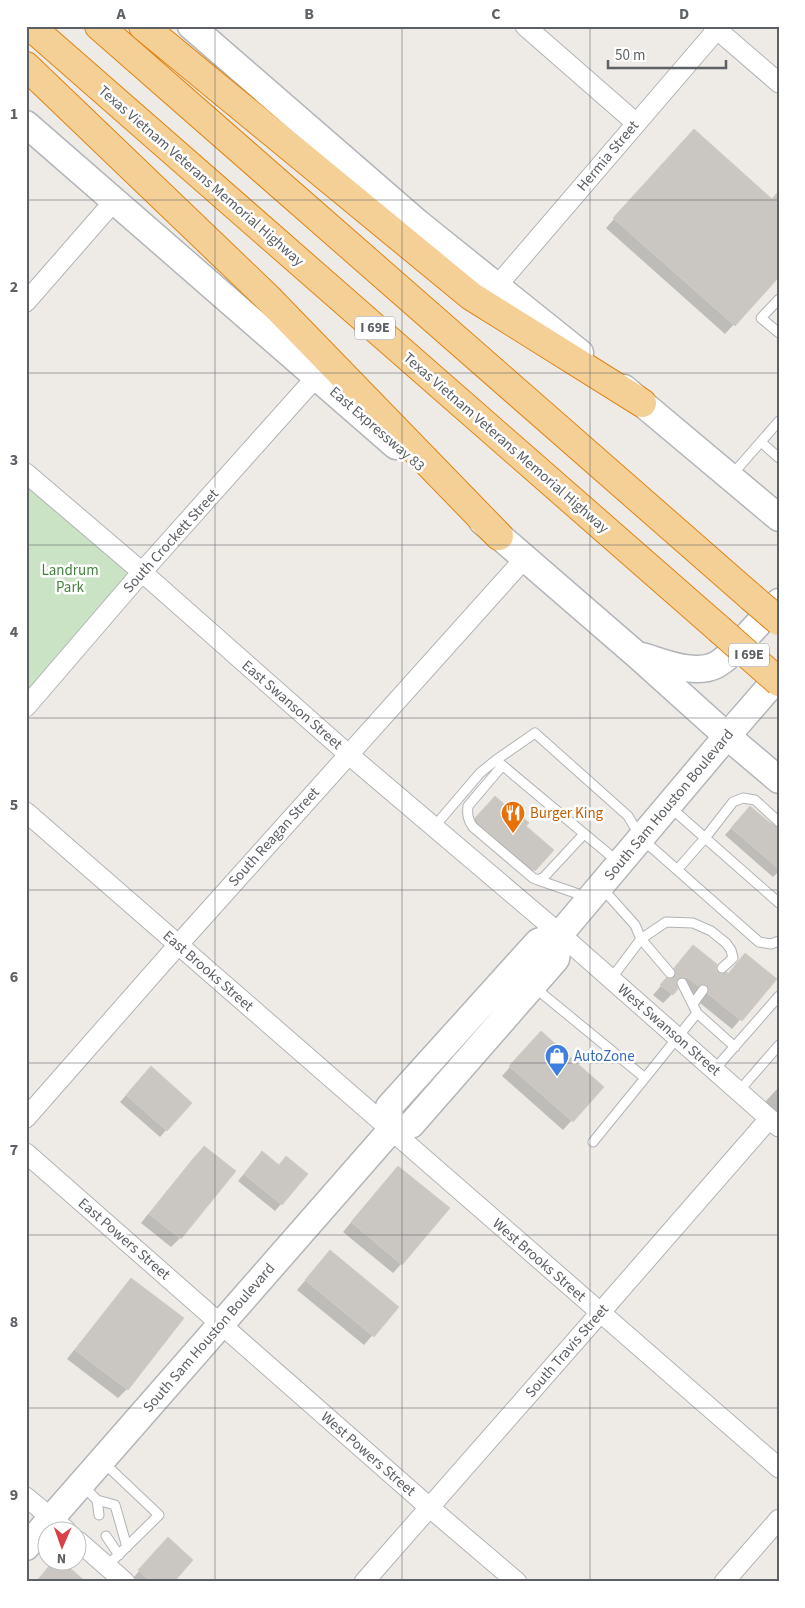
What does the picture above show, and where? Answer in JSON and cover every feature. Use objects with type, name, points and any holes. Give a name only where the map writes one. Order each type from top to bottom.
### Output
[{"type":"highway","name":"Texas Vietnam Veterans Memorial Highway","points":[[30,26],[779,682]]},
{"type":"highway","points":[[99,26],[779,621]]},
{"type":"highway","points":[[143,26],[471,296],[642,403]]},
{"type":"highway","points":[[26,66],[266,296],[499,536]]},
{"type":"main road","points":[[191,26],[418,223],[642,403],[779,518]]},
{"type":"main road","name":"East Expressway 83","points":[[26,124],[779,780]]},
{"type":"main road","points":[[638,656],[693,669],[716,665],[726,658],[779,602]]},
{"type":"main road","name":"South Sam Houston Boulevard","points":[[391,1130],[389,1108],[538,942],[560,934],[779,676]]},
{"type":"main road","name":"South Sam Houston Boulevard","points":[[63,1520],[89,1492],[101,1461],[391,1130],[411,1125],[556,958],[560,934]]},
{"type":"main road","name":"South Sam Houston Boulevard","points":[[26,1547],[38,1539]]},
{"type":"street","points":[[525,26],[636,123]]},
{"type":"street","name":"Hermia Street","points":[[497,286],[716,27]]},
{"type":"street","points":[[716,27],[779,83]]},
{"type":"street","points":[[26,302],[115,200]]},
{"type":"street","name":"South Crockett Street","points":[[26,707],[142,572],[317,376]]},
{"type":"street","name":"East Swanson Street","points":[[26,473],[142,572],[348,754],[560,934]]},
{"type":"street","name":"South Reagan Street","points":[[26,1118],[524,558]]},
{"type":"street","name":"East Brooks Street","points":[[26,812],[391,1130]]},
{"type":"street","name":"West Swanson Street","points":[[560,934],[774,1123]]},
{"type":"street","name":"South Travis Street","points":[[364,1582],[600,1313],[774,1123]]},
{"type":"street","name":"West Brooks Street","points":[[391,1130],[779,1468]]},
{"type":"street","name":"East Powers Street","points":[[26,1153],[221,1324]]},
{"type":"street","name":"West Powers Street","points":[[221,1324],[517,1582]]},
{"type":"street","points":[[26,1497],[54,1520]]},
{"type":"street","points":[[724,1582],[779,1519]]},
{"type":"street","points":[[88,1547],[113,1561],[125,1582]]},
{"type":"lane","points":[[779,299],[761,318],[779,333]]},
{"type":"lane","points":[[730,477],[779,422]]},
{"type":"lane","points":[[761,442],[779,458]]},
{"type":"lane","points":[[434,827],[480,773],[499,763],[535,733],[628,816],[641,838],[759,942],[771,944],[779,941]]},
{"type":"lane","points":[[499,763],[620,863]]},
{"type":"lane","points":[[499,763],[468,806],[468,821],[473,828],[533,878],[595,892],[635,925],[641,939],[670,974]]},
{"type":"lane","points":[[677,870],[734,802],[743,798],[755,800],[779,822]]},
{"type":"lane","points":[[668,806],[778,900]]},
{"type":"lane","points":[[538,880],[544,877],[584,834]]},
{"type":"lane","points":[[611,979],[641,939],[666,922],[693,923],[711,931],[726,943],[731,950],[732,958],[722,968]]},
{"type":"lane","points":[[682,983],[697,1013],[735,1047]]},
{"type":"lane","points":[[533,985],[645,1078]]},
{"type":"lane","points":[[692,1004],[703,990]]},
{"type":"lane","points":[[714,1070],[779,996]]},
{"type":"lane","points":[[593,1142],[697,1013]]},
{"type":"lane","points":[[739,1092],[779,1045]]},
{"type":"lane","points":[[101,1461],[158,1515],[113,1561]]},
{"type":"lane","points":[[89,1492],[115,1505],[126,1547]]},
{"type":"lane","points":[[89,1492],[99,1515]]},
{"type":"lane","points":[[106,1536],[113,1561]]},
{"type":"green space","name":"Landrum Park","points":[[26,483],[124,569],[128,576],[26,695]]},
{"type":"building","points":[[694,129],[772,199],[779,191],[779,277],[735,326],[613,218]]},
{"type":"building","name":"Burger King","points":[[495,796],[512,811],[514,809],[529,823],[526,826],[554,850],[535,871],[480,825],[475,818]]},
{"type":"building","points":[[750,806],[779,828],[779,869],[731,828]]},
{"type":"building","points":[[693,945],[717,964],[716,970],[720,974],[727,972],[728,974],[745,953],[777,979],[742,1021],[708,994],[709,988],[706,985],[701,984],[698,986],[687,977],[680,977],[676,982],[678,989],[673,995],[660,985],[666,978],[671,979],[674,977],[676,972],[674,968]]},
{"type":"building","name":"AutoZone","points":[[541,1031],[604,1087],[573,1122],[509,1066]]},
{"type":"building","points":[[151,1066],[192,1103],[167,1131],[126,1095]]},
{"type":"building","points":[[204,1146],[236,1171],[181,1239],[149,1214]]},
{"type":"building","points":[[262,1151],[279,1165],[286,1156],[308,1174],[282,1205],[244,1174]]},
{"type":"building","points":[[398,1166],[450,1208],[402,1265],[351,1222]]},
{"type":"building","points":[[330,1250],[399,1307],[374,1337],[305,1280]]},
{"type":"building","points":[[131,1278],[184,1318],[128,1390],[75,1350]]},
{"type":"building","points":[[168,1537],[193,1560],[174,1582],[151,1582],[138,1570]]},
{"type":"building","points":[[46,1570],[72,1570],[86,1582],[36,1582]]},
{"type":"place","name":"Burger King","points":[[513,834]]},
{"type":"place","name":"AutoZone","points":[[557,1077]]}]
